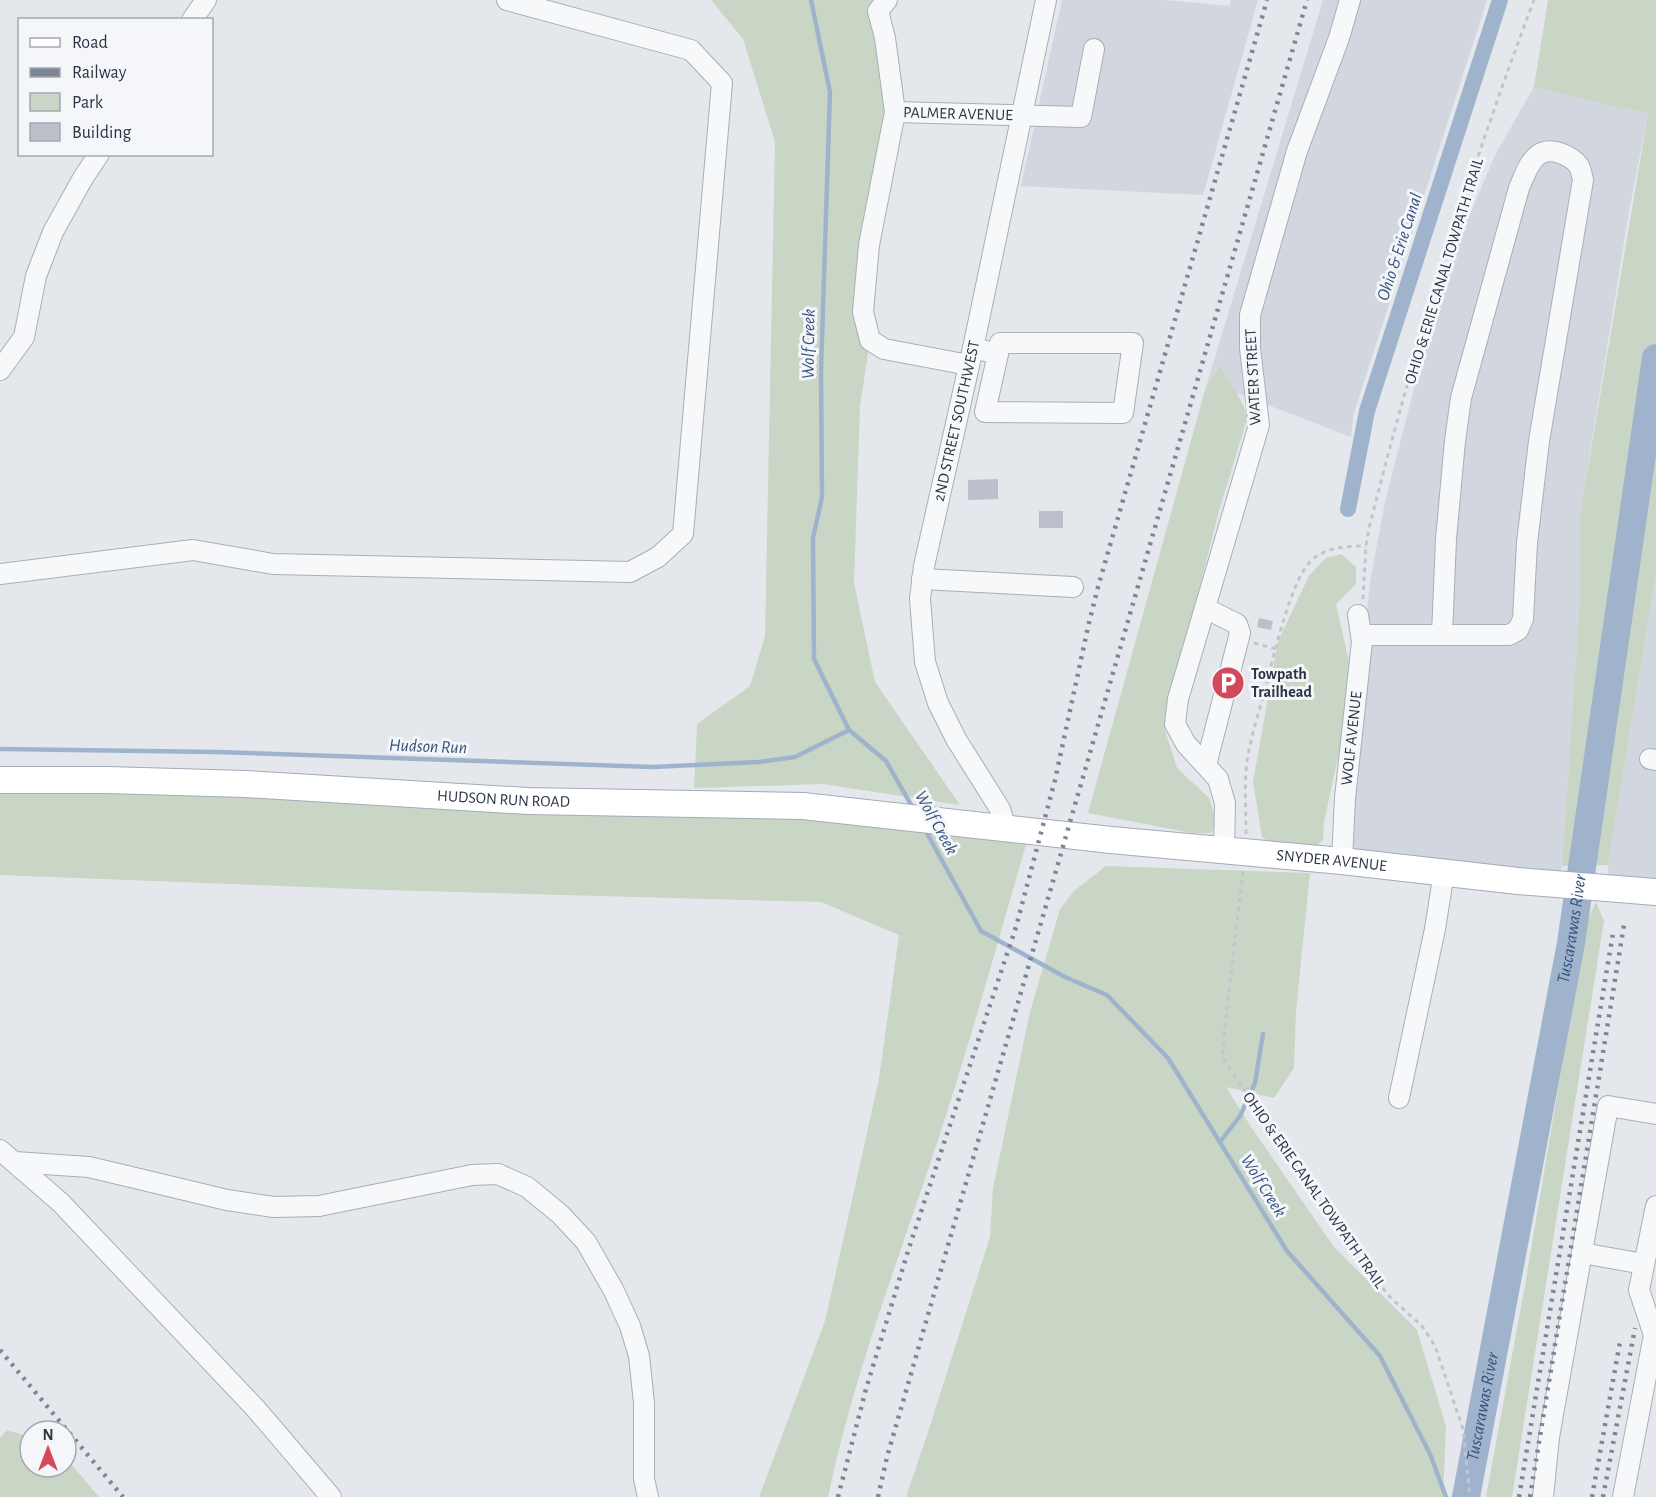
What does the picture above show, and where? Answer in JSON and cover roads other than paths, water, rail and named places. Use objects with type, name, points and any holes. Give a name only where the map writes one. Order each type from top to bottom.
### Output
[{"type":"main road","name":"HUDSON RUN ROAD","points":[[0,780],[246,784],[528,801],[792,805],[1006,829]]},
{"type":"main road","name":"SNYDER AVENUE","points":[[1006,829],[1342,861],[1518,881],[1656,892]]},
{"type":"street","points":[[193,18],[206,0]]},
{"type":"street","points":[[0,574],[193,550],[273,564],[630,572],[658,557],[683,534],[722,83],[691,50],[507,0]]},
{"type":"street","points":[[887,0],[878,11],[885,38],[895,112],[869,244],[863,312],[870,340],[884,349],[971,357],[998,354]]},
{"type":"street","name":"2ND STREET SOUTHWEST","points":[[1006,829],[1000,810],[956,739],[938,703],[925,662],[920,599],[922,579],[1046,0]]},
{"type":"street","name":"WATER STREET","points":[[1238,852],[1218,779],[1186,744],[1175,724],[1178,699],[1259,425],[1250,348],[1250,315],[1297,152],[1350,0]]},
{"type":"street","name":"PALMER AVENUE","points":[[895,112],[1081,117],[1094,49]]},
{"type":"street","points":[[1361,635],[1442,635],[1509,635],[1518,630],[1523,619],[1527,543],[1539,441],[1583,180],[1580,167],[1569,156],[1550,151],[1539,154],[1531,164],[1519,188],[1461,398],[1446,539],[1442,635]]},
{"type":"street","points":[[0,370],[24,337],[36,276],[53,232],[82,178],[98,156]]},
{"type":"street","points":[[1000,343],[1133,343],[1124,413],[985,412],[998,354],[1000,343]]},
{"type":"street","points":[[922,579],[1073,586]]},
{"type":"street","points":[[1205,608],[1238,624],[1240,633],[1206,765]]},
{"type":"street","name":"WOLF AVENUE","points":[[1342,861],[1345,798],[1360,672],[1361,635],[1358,615]]},
{"type":"street","points":[[1399,1098],[1436,928],[1444,872]]},
{"type":"street","points":[[1543,1497],[1549,1437],[1608,1106],[1656,1114]]},
{"type":"street","points":[[7,1156],[86,1228],[256,1410],[331,1497]]},
{"type":"street","points":[[7,1156],[89,1167],[227,1200],[274,1207],[319,1206],[472,1175],[498,1174],[527,1186],[560,1214],[586,1242],[614,1291],[630,1326],[639,1356],[644,1403],[644,1479],[648,1497]]},
{"type":"street","points":[[1623,1497],[1654,1335],[1639,1290],[1656,1206]]},
{"type":"street","points":[[1582,1253],[1644,1264]]},
{"type":"waterway","name":"Wolf Creek","points":[[811,0],[830,92],[821,370],[822,497],[813,538],[814,659],[849,730],[886,761],[914,810]]},
{"type":"waterway","name":"Ohio & Erie Canal","points":[[1348,509],[1367,411],[1500,0]]},
{"type":"waterway","name":"Tuscarawas River","points":[[1466,1497],[1571,943],[1656,358]]},
{"type":"waterway","name":"Hudson Run","points":[[0,749],[217,752],[653,767],[758,762],[795,757],[849,730]]},
{"type":"waterway","name":"Wolf Creek","points":[[924,828],[981,931],[1065,977],[1107,995],[1168,1058],[1287,1251],[1380,1356],[1430,1454],[1446,1497]]},
{"type":"waterway","points":[[1220,1142],[1240,1116],[1255,1083],[1263,1034]]},
{"type":"railway","points":[[838,1497],[866,1389],[908,1251],[1016,927],[1055,780],[1098,587],[1267,0]]},
{"type":"railway","points":[[878,1497],[887,1457],[1307,0]]},
{"type":"railway","points":[[1530,1497],[1624,925]]},
{"type":"railway","points":[[1519,1497],[1613,933]]},
{"type":"railway","points":[[1603,1497],[1635,1328]]},
{"type":"railway","points":[[1592,1497],[1620,1342]]},
{"type":"railway","points":[[0,1350],[123,1497]]},
{"type":"place","name":"Towpath Trailhead","points":[[1228,683]]}]
